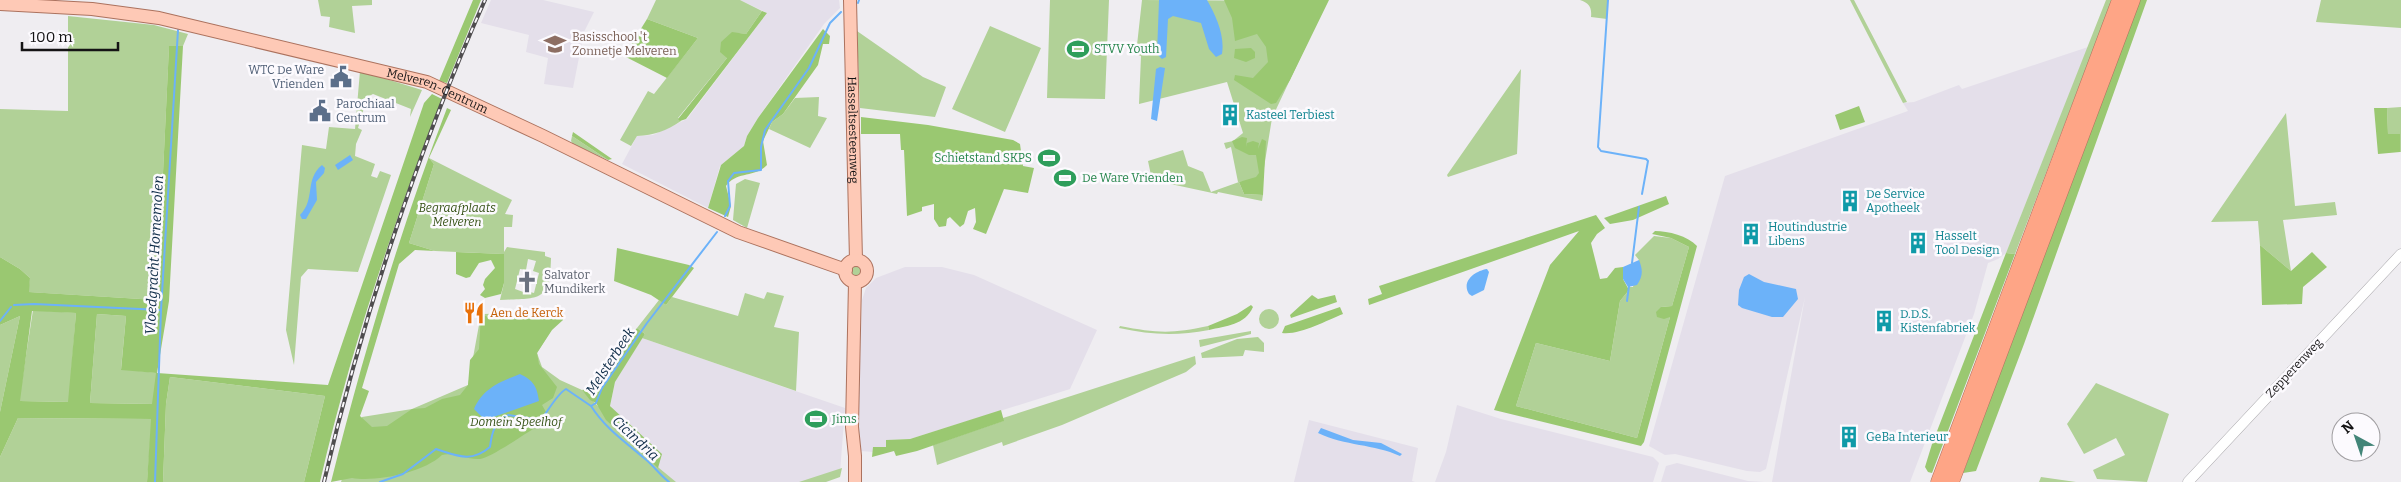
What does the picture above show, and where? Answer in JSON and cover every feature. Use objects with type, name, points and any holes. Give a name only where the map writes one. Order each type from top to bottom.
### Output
[{"type":"highway","points":[[1938,482],[2119,0]]},
{"type":"highway","points":[[1952,482],[2133,0]]},
{"type":"main road","name":"Hasseltsesteenweg","points":[[850,0],[856,260]]},
{"type":"main road","name":"Melveren-Centrum","points":[[0,4],[92,8],[159,18],[427,82],[544,136],[746,236],[846,270]]},
{"type":"main road","points":[[856,260],[864,264],[867,270],[862,280],[855,282],[849,279],[846,270],[848,264],[856,260]]},
{"type":"main road","points":[[855,282],[852,427],[855,482]]},
{"type":"main road","points":[[846,482],[848,446],[852,427]]},
{"type":"street","name":"Zepperenweg","points":[[2188,482],[2401,254]]},
{"type":"shaded area","name":"Basisschool 't Zonnetje Melveren","points":[[491,0],[543,0],[594,12],[584,32],[573,88],[544,84],[548,58],[526,52],[529,35],[481,23]]},
{"type":"shaded area","points":[[740,0],[839,0],[840,8],[824,24],[758,118],[747,136],[744,146],[720,166],[708,208],[622,164],[637,136],[653,135],[687,119],[767,13]]},
{"type":"shaded area","points":[[2088,47],[2006,253],[1988,263],[1974,314],[1910,482],[1772,482],[1805,297],[1766,469],[1760,472],[1747,471],[1675,454],[1665,455],[1649,446],[1725,176],[1908,111],[1903,103],[1914,102],[1959,85],[1962,89]]},
{"type":"shaded area","points":[[905,267],[942,267],[974,275],[1097,330],[1070,389],[910,439],[887,440],[886,447],[873,452],[861,451],[858,422],[862,300],[866,288],[876,278]]},
{"type":"shaded area","points":[[642,338],[845,408],[840,472],[813,482],[672,482],[658,468],[610,406],[615,382]]},
{"type":"shaded area","points":[[1457,405],[1501,419],[1653,457],[1659,463],[1653,482],[1435,482],[1446,452]]},
{"type":"shaded area","points":[[1309,420],[1418,448],[1412,481],[1415,482],[1294,482]]},
{"type":"shaded area","points":[[1677,463],[1748,481],[1764,482],[1661,482],[1666,466]]},
{"type":"green space","points":[[318,0],[372,0],[372,5],[352,6],[355,33],[329,27],[330,17],[321,16]]},
{"type":"green space","points":[[473,0],[481,0],[447,83],[439,81]]},
{"type":"green space","points":[[656,0],[740,0],[762,11],[746,34],[735,33],[727,58],[678,118],[681,121],[660,132],[637,136],[631,146],[620,140],[648,91],[654,94],[698,38],[647,19]]},
{"type":"green space","name":"STVV Youth","points":[[1050,0],[1109,0],[1105,99],[1047,98]]},
{"type":"green space","points":[[1142,0],[1327,1],[1272,118],[1262,180],[1238,182],[1231,147],[1226,149],[1224,143],[1233,141],[1243,133],[1227,82],[1139,104],[1141,56],[1136,54]]},
{"type":"green space","points":[[1224,0],[1329,0],[1290,80],[1276,103],[1271,104],[1234,80],[1235,75],[1253,78],[1268,62],[1266,47],[1257,34],[1235,41],[1232,18]]},
{"type":"green space","points":[[1580,0],[1608,0],[1607,19],[1591,17],[1589,6]]},
{"type":"green space","points":[[1850,0],[1854,0],[1907,102],[1903,103]]},
{"type":"green space","points":[[2106,0],[2112,0],[2015,254],[2006,253]]},
{"type":"green space","points":[[2140,0],[2147,0],[2024,344],[1976,471],[1963,473],[2081,154]]},
{"type":"green space","points":[[2321,0],[2401,0],[2401,28],[2316,22]]},
{"type":"green space","points":[[762,11],[767,13],[686,119],[680,121],[678,119],[727,58],[720,52],[721,42],[732,32],[746,34]]},
{"type":"green space","points":[[68,16],[154,25],[188,34],[183,46],[169,47],[157,300],[28,292],[30,278],[20,269],[0,257],[0,109],[68,111]]},
{"type":"green space","points":[[647,19],[698,38],[667,78],[624,56]]},
{"type":"green space","points":[[990,26],[1041,48],[1005,132],[952,109]]},
{"type":"green space","points":[[823,29],[830,36],[829,44],[823,44],[818,65],[783,114],[772,122],[763,141],[767,165],[757,172],[735,178],[726,186],[731,206],[728,217],[708,208],[721,165],[744,146],[747,136],[758,118]]},
{"type":"green space","points":[[857,31],[923,77],[946,87],[935,117],[860,108]]},
{"type":"green space","points":[[169,46],[183,46],[169,301],[157,373],[328,385],[424,103],[432,94],[442,99],[406,193],[374,288],[345,384],[320,482],[304,482],[325,396],[170,377],[166,404],[163,482],[147,482],[151,419],[18,418],[0,457],[0,412],[20,316],[0,325],[0,257],[20,269],[30,278],[29,292],[157,300]],"holes":[[[32,311],[76,313],[68,402],[20,401]],[[97,314],[126,316],[121,370],[156,373],[152,404],[90,403]]]},
{"type":"green space","points":[[1251,48],[1255,52],[1255,58],[1246,62],[1234,58],[1235,49]]},
{"type":"green space","points":[[1521,69],[1517,154],[1448,177],[1447,175]]},
{"type":"green space","points":[[360,71],[422,90],[410,117],[411,109],[373,94],[361,100],[360,107],[364,108],[358,128],[362,130],[356,144],[355,156],[375,164],[371,176],[377,178],[380,171],[391,175],[358,272],[308,269],[301,277],[294,365],[286,330],[302,145],[326,149],[329,127],[355,129]]},
{"type":"green space","points":[[819,97],[818,116],[827,118],[810,148],[769,129],[772,122],[783,114],[795,98]]},
{"type":"green space","points":[[1859,106],[1865,122],[1840,130],[1835,115]]},
{"type":"green space","points":[[2401,107],[2400,152],[2388,135],[2387,108]]},
{"type":"green space","points":[[447,108],[451,110],[429,158],[434,164],[409,243],[435,251],[415,250],[399,264],[362,388],[369,391],[360,416],[372,427],[387,426],[412,409],[425,408],[442,399],[460,395],[468,385],[470,360],[479,349],[481,314],[488,317],[506,319],[554,318],[556,309],[563,310],[563,320],[552,330],[537,353],[539,364],[557,387],[553,398],[542,405],[546,412],[541,416],[544,422],[502,449],[485,457],[475,459],[447,454],[442,455],[423,467],[399,475],[374,479],[352,478],[331,482],[383,293],[398,246],[430,154]]},
{"type":"green space","points":[[2374,108],[2387,108],[2388,134],[2400,134],[2400,152],[2378,154]]},
{"type":"green space","points":[[2286,113],[2295,206],[2335,202],[2337,215],[2283,220],[2291,271],[2260,245],[2258,221],[2211,222]]},
{"type":"green space","points":[[861,117],[928,125],[1013,140],[1020,144],[1023,166],[1034,168],[1028,193],[1004,189],[986,234],[973,229],[976,222],[975,208],[968,211],[964,224],[960,227],[950,217],[947,219],[946,226],[939,227],[934,219],[934,204],[922,207],[922,211],[907,216],[904,150],[901,150],[900,134],[861,134]]},
{"type":"green space","points":[[573,132],[612,159],[608,160],[572,136]]},
{"type":"green space","points":[[572,136],[608,160],[573,144],[571,141]]},
{"type":"green space","points":[[1242,137],[1247,138],[1246,147],[1247,143],[1253,141],[1259,143],[1258,149],[1262,139],[1266,141],[1263,195],[1244,194],[1239,182],[1256,177],[1259,173],[1256,155],[1249,155],[1235,148],[1232,141]]},
{"type":"green space","points":[[1183,150],[1188,166],[1203,172],[1211,192],[1239,182],[1244,194],[1263,195],[1262,201],[1218,192],[1217,194],[1152,180],[1148,161]]},
{"type":"green space","name":"Begraafplaats Melveren","points":[[429,158],[512,200],[505,214],[513,215],[512,227],[504,227],[504,252],[507,247],[545,252],[545,256],[551,258],[550,273],[545,291],[533,298],[500,300],[504,283],[503,254],[435,251],[409,243],[434,164]],"holes":[[[528,259],[536,261],[533,271],[539,273],[534,293],[530,292],[529,294],[515,289],[520,269],[526,270]]]},
{"type":"green space","points":[[745,179],[760,183],[747,228],[733,220],[736,184]]},
{"type":"green space","points":[[1666,196],[1669,204],[1633,220],[1610,224],[1604,218]]},
{"type":"green space","points":[[1596,215],[1605,228],[1597,234],[1591,243],[1600,279],[1607,278],[1615,268],[1623,267],[1623,279],[1629,290],[1620,301],[1610,361],[1536,343],[1516,406],[1637,438],[1670,317],[1664,319],[1657,317],[1656,312],[1661,307],[1672,306],[1689,247],[1671,238],[1652,234],[1655,231],[1678,235],[1688,239],[1697,246],[1644,442],[1641,446],[1494,410],[1550,265],[1579,231],[1369,305],[1368,299],[1382,294],[1379,286]]},
{"type":"green space","points":[[1654,236],[1671,238],[1689,247],[1672,306],[1661,307],[1670,317],[1637,438],[1516,406],[1536,343],[1610,361],[1620,301],[1629,290],[1628,287],[1633,287],[1639,260],[1635,255]]},
{"type":"green space","points":[[2260,245],[2291,271],[2312,252],[2327,267],[2303,287],[2302,304],[2262,305]]},
{"type":"green space","points":[[617,248],[689,265],[694,268],[666,305],[651,295],[614,281]]},
{"type":"green space","points":[[456,252],[504,254],[504,283],[501,294],[485,298],[480,295],[485,289],[483,285],[485,279],[495,268],[491,260],[479,263],[470,277],[466,278],[456,274]]},
{"type":"green space","points":[[2006,253],[2015,254],[1932,473],[1928,472],[1925,467],[1932,444]]},
{"type":"green space","points":[[856,265],[862,271],[856,277],[850,271]]},
{"type":"green space","points":[[767,292],[784,296],[774,327],[799,332],[796,391],[642,338],[645,334],[637,328],[659,300],[666,305],[672,297],[738,316],[745,293],[764,299]]},
{"type":"green space","points":[[1312,295],[1318,299],[1335,295],[1337,302],[1291,318],[1290,315]]},
{"type":"green space","name":"Domein Speelhof","points":[[556,304],[562,313],[537,353],[542,367],[560,380],[582,390],[659,468],[676,482],[341,482],[362,417],[412,409],[468,385],[481,314],[554,313]]},
{"type":"green space","points":[[1251,305],[1253,307],[1250,313],[1240,321],[1209,330],[1208,326],[1237,314]]},
{"type":"green space","points":[[1340,307],[1343,314],[1321,324],[1297,332],[1282,333],[1285,326]]},
{"type":"green space","points":[[1269,309],[1276,312],[1279,319],[1276,326],[1269,329],[1262,326],[1259,319],[1262,312]]},
{"type":"green space","points":[[33,310],[76,313],[69,402],[19,401]]},
{"type":"green space","points":[[97,314],[126,316],[121,369],[157,373],[153,404],[90,403]]},
{"type":"green space","points":[[20,316],[0,412],[0,325]]},
{"type":"green space","points":[[1120,326],[1164,332],[1208,326],[1209,330],[1164,334],[1119,328]]},
{"type":"green space","points":[[637,328],[645,334],[615,382],[610,406],[662,454],[658,468],[606,420],[596,403],[590,400],[582,390],[590,388]]},
{"type":"green space","points":[[1251,331],[1251,334],[1200,347],[1199,340]]},
{"type":"green space","points":[[1258,337],[1264,343],[1264,352],[1245,350],[1243,356],[1202,358],[1201,353],[1237,339]]},
{"type":"green space","points":[[1195,356],[1196,364],[1186,372],[1062,425],[1003,446],[1002,442],[937,465],[933,445],[1003,421],[1003,418]]},
{"type":"green space","points":[[170,377],[325,396],[304,482],[163,482],[166,404]]},
{"type":"green space","points":[[2096,383],[2169,414],[2147,482],[2097,479],[2093,470],[2125,455],[2116,438],[2084,454],[2067,424]]},
{"type":"green space","points":[[1001,410],[1004,421],[917,451],[896,456],[894,451],[872,457],[873,447],[886,447],[886,440],[910,439]]},
{"type":"green space","points":[[18,418],[152,419],[147,482],[0,482],[0,457]]},
{"type":"green space","points":[[842,468],[840,477],[826,482],[799,482]]},
{"type":"green space","points":[[2041,477],[2076,482],[2039,482]]},
{"type":"water","points":[[1159,0],[1207,0],[1221,33],[1222,54],[1216,57],[1209,49],[1201,23],[1173,16],[1168,19],[1166,57],[1162,59],[1157,54]]},
{"type":"water","points":[[1160,67],[1165,68],[1157,121],[1151,119],[1156,69]]},
{"type":"water","points":[[350,155],[353,160],[338,170],[335,165]]},
{"type":"water","points":[[322,165],[325,168],[324,173],[316,182],[317,200],[306,219],[302,219],[300,215],[308,203],[313,177]]},
{"type":"water","points":[[1639,260],[1642,270],[1640,279],[1637,285],[1628,287],[1623,279],[1623,267]]},
{"type":"water","points":[[1487,269],[1489,272],[1484,290],[1472,296],[1467,289],[1470,277]]},
{"type":"water","points":[[1749,274],[1764,282],[1796,289],[1798,299],[1783,317],[1772,317],[1742,308],[1738,305],[1739,290],[1744,277]]},
{"type":"water","points":[[520,374],[534,384],[539,401],[485,420],[474,409],[487,391],[499,383]]},
{"type":"water","points":[[1321,428],[1353,440],[1381,443],[1402,454],[1400,456],[1380,449],[1328,437],[1318,433]]},
{"type":"waterway","points":[[1608,0],[1598,147],[1601,151],[1646,159],[1648,161],[1642,194]]},
{"type":"waterway","name":"Melsterbeek","points":[[725,216],[730,206],[728,181],[734,173],[761,170],[761,147],[765,130],[809,68],[830,23],[841,12]]},
{"type":"waterway","name":"Vloedgracht Hornemolen","points":[[155,482],[161,310],[178,30]]},
{"type":"waterway","points":[[1632,263],[1639,207]]},
{"type":"waterway","name":"Melsterbeek","points":[[380,482],[403,474],[436,449],[464,457],[477,455],[490,447],[494,428],[503,418],[508,415],[541,420],[556,399],[566,389],[591,406],[596,403],[602,388],[647,323],[717,232]]},
{"type":"waterway","points":[[1627,301],[1629,286]]},
{"type":"waterway","points":[[14,305],[34,304],[161,310]]},
{"type":"waterway","points":[[0,321],[11,307]]},
{"type":"waterway","name":"Cicindria","points":[[591,406],[609,428],[669,482]]},
{"type":"railway","points":[[324,482],[355,360],[393,237],[437,116],[485,0]]},
{"type":"place","name":"Basisschool 't Zonnetje Melveren","points":[[555,44]]},
{"type":"place","name":"STVV Youth","points":[[1078,49]]},
{"type":"place","name":"WTC De Ware Vrienden","points":[[341,77]]},
{"type":"place","name":"Parochiaal Centrum","points":[[320,111]]},
{"type":"place","name":"Kasteel Terbiest","points":[[1230,115]]},
{"type":"place","name":"Schietstand SKPS","points":[[1049,158]]},
{"type":"place","name":"De Ware Vrienden","points":[[1065,178]]},
{"type":"place","name":"De Service Apotheek","points":[[1850,201]]},
{"type":"place","name":"Houtindustrie Libens","points":[[1751,234]]},
{"type":"place","name":"Hasselt Tool Design","points":[[1918,243]]},
{"type":"place","name":"Salvator Mundikerk","points":[[527,282]]},
{"type":"place","name":"Aen de Kerck","points":[[474,313]]},
{"type":"place","name":"D.D.S. Kistenfabriek","points":[[1884,321]]},
{"type":"place","name":"Jims","points":[[816,419]]},
{"type":"place","name":"GeBa Interieur","points":[[1849,437]]}]
